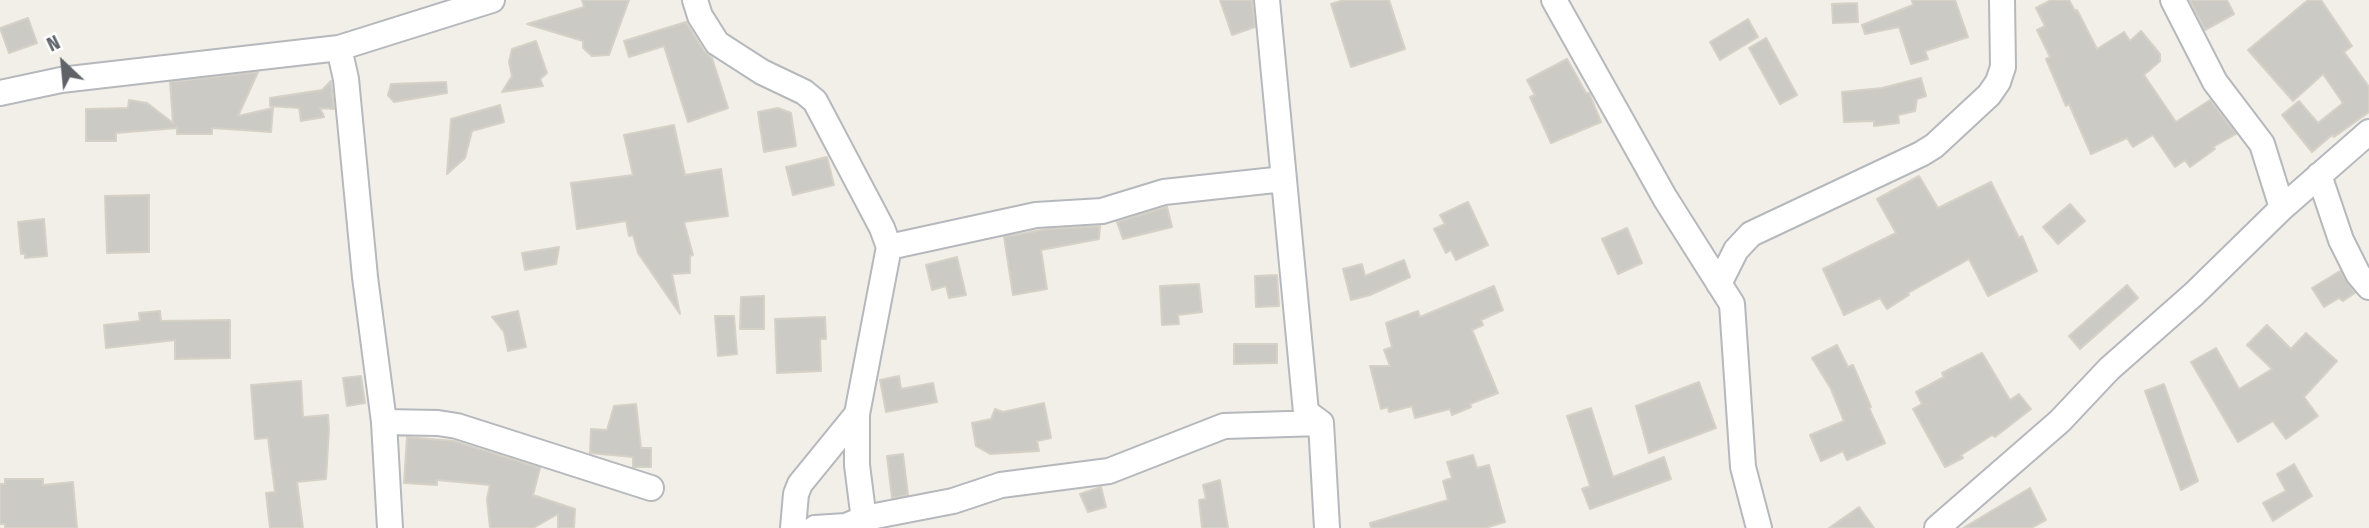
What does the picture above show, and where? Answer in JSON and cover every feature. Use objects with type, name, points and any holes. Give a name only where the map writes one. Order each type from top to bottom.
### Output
[{"type":"street","points":[[0,93],[61,80],[339,48],[492,0]]},
{"type":"street","points":[[695,0],[700,16],[717,43],[762,72],[804,92],[815,101],[889,247],[857,414],[857,465],[865,523]]},
{"type":"street","points":[[1267,0],[1306,412],[1321,423]]},
{"type":"street","points":[[1554,0],[1665,198],[1732,304],[1743,467],[1759,528]]},
{"type":"street","points":[[1719,284],[1736,250],[1751,233],[1921,154],[1934,146],[1989,94],[2004,67],[2003,0]]},
{"type":"street","points":[[2173,0],[2215,82],[2262,145],[2282,208]]},
{"type":"street","points":[[339,48],[347,86],[365,277],[384,422],[390,528]]},
{"type":"street","points":[[1937,528],[2060,421],[2109,369],[2194,295],[2282,208],[2369,132]]},
{"type":"street","points":[[2319,175],[2341,240],[2358,274],[2369,287]]},
{"type":"street","points":[[889,247],[1035,215],[1102,212],[1164,192],[1284,179]]},
{"type":"street","points":[[793,528],[796,494],[800,484],[857,414]]},
{"type":"street","points":[[384,422],[457,426],[651,488]]},
{"type":"street","points":[[815,528],[865,523],[953,501],[1001,485],[1109,471],[1224,426],[1321,423]]},
{"type":"street","points":[[1321,423],[1327,528]]},
{"type":"building","points":[[582,0],[629,0],[609,55],[592,56],[583,48],[583,41],[527,24],[584,7]]},
{"type":"building","points":[[1220,0],[1252,0],[1255,27],[1232,35]]},
{"type":"building","points":[[1344,0],[1389,0],[1405,49],[1351,67],[1331,4]]},
{"type":"building","points":[[1912,0],[1955,0],[1968,37],[1925,51],[1928,59],[1911,64],[1899,27],[1865,34],[1862,25],[1913,5]]},
{"type":"building","points":[[2051,0],[2069,0],[2097,49],[2124,32],[2130,41],[2141,31],[2160,54],[2160,61],[2144,75],[2176,122],[2210,100],[2236,134],[2213,147],[2215,149],[2190,167],[2185,160],[2175,167],[2153,135],[2133,147],[2127,138],[2091,154],[2069,104],[2066,106],[2046,59],[2050,57],[2037,30],[2045,26],[2036,8]]},
{"type":"building","points":[[2190,0],[2227,0],[2234,14],[2205,30]]},
{"type":"building","points":[[2308,0],[2321,0],[2352,46],[2344,52],[2369,87],[2369,112],[2334,137],[2332,135],[2312,152],[2282,115],[2299,101],[2318,123],[2343,103],[2323,74],[2293,101],[2248,50]]},
{"type":"building","points":[[1857,3],[1858,22],[1833,23],[1832,4]]},
{"type":"building","points":[[28,18],[37,43],[9,53],[0,28]]},
{"type":"building","points":[[1748,19],[1758,37],[1720,60],[1710,42]]},
{"type":"building","points":[[686,22],[704,51],[712,58],[728,108],[688,122],[664,46],[629,57],[624,41]]},
{"type":"building","points":[[1766,38],[1797,95],[1780,104],[1749,48]]},
{"type":"building","points":[[536,41],[547,73],[540,79],[543,86],[502,92],[512,76],[509,62],[512,49]]},
{"type":"building","points":[[1567,59],[1586,93],[1589,93],[1601,122],[1551,143],[1530,97],[1535,95],[1527,80]]},
{"type":"building","points":[[258,72],[238,116],[273,108],[271,132],[212,128],[212,134],[177,134],[177,128],[116,133],[116,141],[86,141],[86,109],[128,108],[129,100],[147,103],[173,123],[170,82]]},
{"type":"building","points":[[1921,78],[1926,96],[1917,99],[1915,111],[1898,115],[1899,123],[1874,126],[1874,121],[1844,122],[1842,92],[1882,88]]},
{"type":"building","points":[[331,81],[334,109],[320,108],[324,117],[301,121],[299,108],[270,106],[270,98],[322,90]]},
{"type":"building","points":[[446,82],[447,93],[394,102],[388,95],[391,84]]},
{"type":"building","points":[[500,105],[504,122],[472,131],[465,158],[447,174],[451,119]]},
{"type":"building","points":[[778,108],[791,113],[796,146],[764,152],[758,112]]},
{"type":"building","points":[[674,125],[685,175],[721,169],[728,216],[684,222],[693,255],[690,256],[690,273],[672,274],[680,314],[638,253],[633,235],[629,236],[626,221],[577,229],[571,183],[633,175],[624,135]]},
{"type":"building","points":[[827,157],[834,185],[793,195],[786,167]]},
{"type":"building","points":[[1919,176],[1938,208],[1991,182],[2019,238],[2022,236],[2037,271],[1988,296],[1969,259],[1908,293],[1909,295],[1887,309],[1880,298],[1844,315],[1823,269],[1896,233],[1877,199]]},
{"type":"building","points":[[149,195],[149,252],[107,253],[105,196]]},
{"type":"building","points":[[1468,202],[1488,245],[1456,260],[1451,250],[1446,253],[1434,229],[1445,224],[1440,215]]},
{"type":"building","points":[[2070,204],[2085,221],[2058,244],[2043,227]]},
{"type":"building","points":[[1167,207],[1172,227],[1123,239],[1117,222]]},
{"type":"building","points":[[44,219],[47,256],[25,258],[25,254],[21,254],[18,222]]},
{"type":"building","points":[[1100,226],[1099,239],[1041,250],[1047,289],[1013,295],[1004,237],[1047,229]]},
{"type":"building","points":[[1627,228],[1642,263],[1618,274],[1602,239]]},
{"type":"building","points":[[559,247],[556,264],[525,270],[522,253]]},
{"type":"building","points":[[957,257],[966,295],[949,298],[946,286],[932,290],[926,265]]},
{"type":"building","points":[[1404,260],[1410,277],[1370,295],[1351,300],[1343,269],[1362,264],[1365,276]]},
{"type":"building","points":[[2340,271],[2355,293],[2343,301],[2339,298],[2324,307],[2312,288]]},
{"type":"building","points":[[1277,275],[1279,306],[1256,307],[1255,276]]},
{"type":"building","points":[[1199,284],[1202,312],[1178,315],[1179,324],[1162,325],[1160,286]]},
{"type":"building","points":[[2127,285],[2138,298],[2080,349],[2069,336]]},
{"type":"building","points":[[1494,286],[1503,310],[1481,320],[1483,325],[1472,330],[1498,393],[1470,404],[1471,407],[1452,415],[1450,409],[1415,418],[1412,406],[1389,412],[1388,407],[1381,409],[1370,366],[1390,366],[1384,350],[1392,347],[1386,323],[1418,311],[1420,317]]},
{"type":"building","points":[[764,296],[764,329],[740,329],[741,297]]},
{"type":"building","points":[[160,311],[161,321],[230,320],[230,358],[175,359],[175,340],[106,348],[104,325],[140,321],[139,313]]},
{"type":"building","points":[[518,311],[526,347],[508,351],[504,332],[492,317]]},
{"type":"building","points":[[715,316],[734,316],[737,354],[718,356]]},
{"type":"building","points":[[825,317],[826,339],[820,339],[821,371],[777,373],[775,319]]},
{"type":"building","points":[[2267,325],[2291,349],[2306,333],[2337,361],[2304,397],[2318,416],[2286,439],[2273,421],[2238,442],[2191,362],[2216,348],[2239,389],[2272,369],[2247,345]]},
{"type":"building","points":[[1234,344],[1277,344],[1277,363],[1234,364]]},
{"type":"building","points":[[1837,345],[1848,367],[1853,365],[1885,443],[1847,460],[1843,451],[1821,461],[1810,435],[1844,421],[1831,389],[1812,358]]},
{"type":"building","points":[[1982,353],[2010,400],[2019,394],[2031,409],[1995,437],[1992,435],[1961,455],[1963,458],[1945,467],[1913,409],[1922,404],[1916,392],[1944,377],[1942,373]]},
{"type":"building","points":[[361,376],[365,403],[347,406],[343,378]]},
{"type":"building","points":[[899,376],[901,389],[933,383],[937,402],[886,412],[880,380]]},
{"type":"building","points":[[301,381],[303,417],[328,415],[326,479],[297,482],[303,528],[270,528],[266,493],[275,492],[268,438],[255,439],[251,385]]},
{"type":"building","points":[[1699,382],[1716,428],[1649,453],[1636,406]]},
{"type":"building","points":[[2164,384],[2198,481],[2181,490],[2145,391]]},
{"type":"building","points":[[1044,403],[1051,438],[1037,441],[1039,451],[990,454],[976,446],[972,423],[991,419],[995,409],[1003,412]]},
{"type":"building","points":[[636,404],[641,448],[651,448],[651,467],[633,467],[633,457],[590,453],[591,429],[607,430],[614,406]]},
{"type":"building","points":[[1591,408],[1613,477],[1664,457],[1671,479],[1590,509],[1582,489],[1590,486],[1567,416]]},
{"type":"building","points":[[407,437],[454,441],[540,468],[533,495],[575,509],[574,528],[558,528],[558,514],[533,528],[490,528],[487,499],[490,485],[437,480],[437,485],[404,483]]},
{"type":"building","points":[[903,454],[908,495],[892,498],[887,456]]},
{"type":"building","points":[[1473,455],[1477,468],[1489,465],[1505,522],[1485,528],[1371,528],[1370,523],[1448,500],[1443,481],[1452,478],[1447,462]]},
{"type":"building","points":[[2294,464],[2312,496],[2273,521],[2263,503],[2286,491],[2277,474]]},
{"type":"building","points":[[5,479],[43,479],[43,485],[73,482],[77,528],[5,528],[5,524],[0,524],[0,484],[5,484]]},
{"type":"building","points":[[1220,480],[1228,528],[1202,528],[1199,500],[1206,499],[1203,485]]},
{"type":"building","points":[[1101,487],[1106,507],[1088,512],[1080,494]]},
{"type":"building","points":[[2030,488],[2046,520],[2031,528],[1963,528]]},
{"type":"building","points":[[1859,507],[1874,528],[1829,528]]}]
